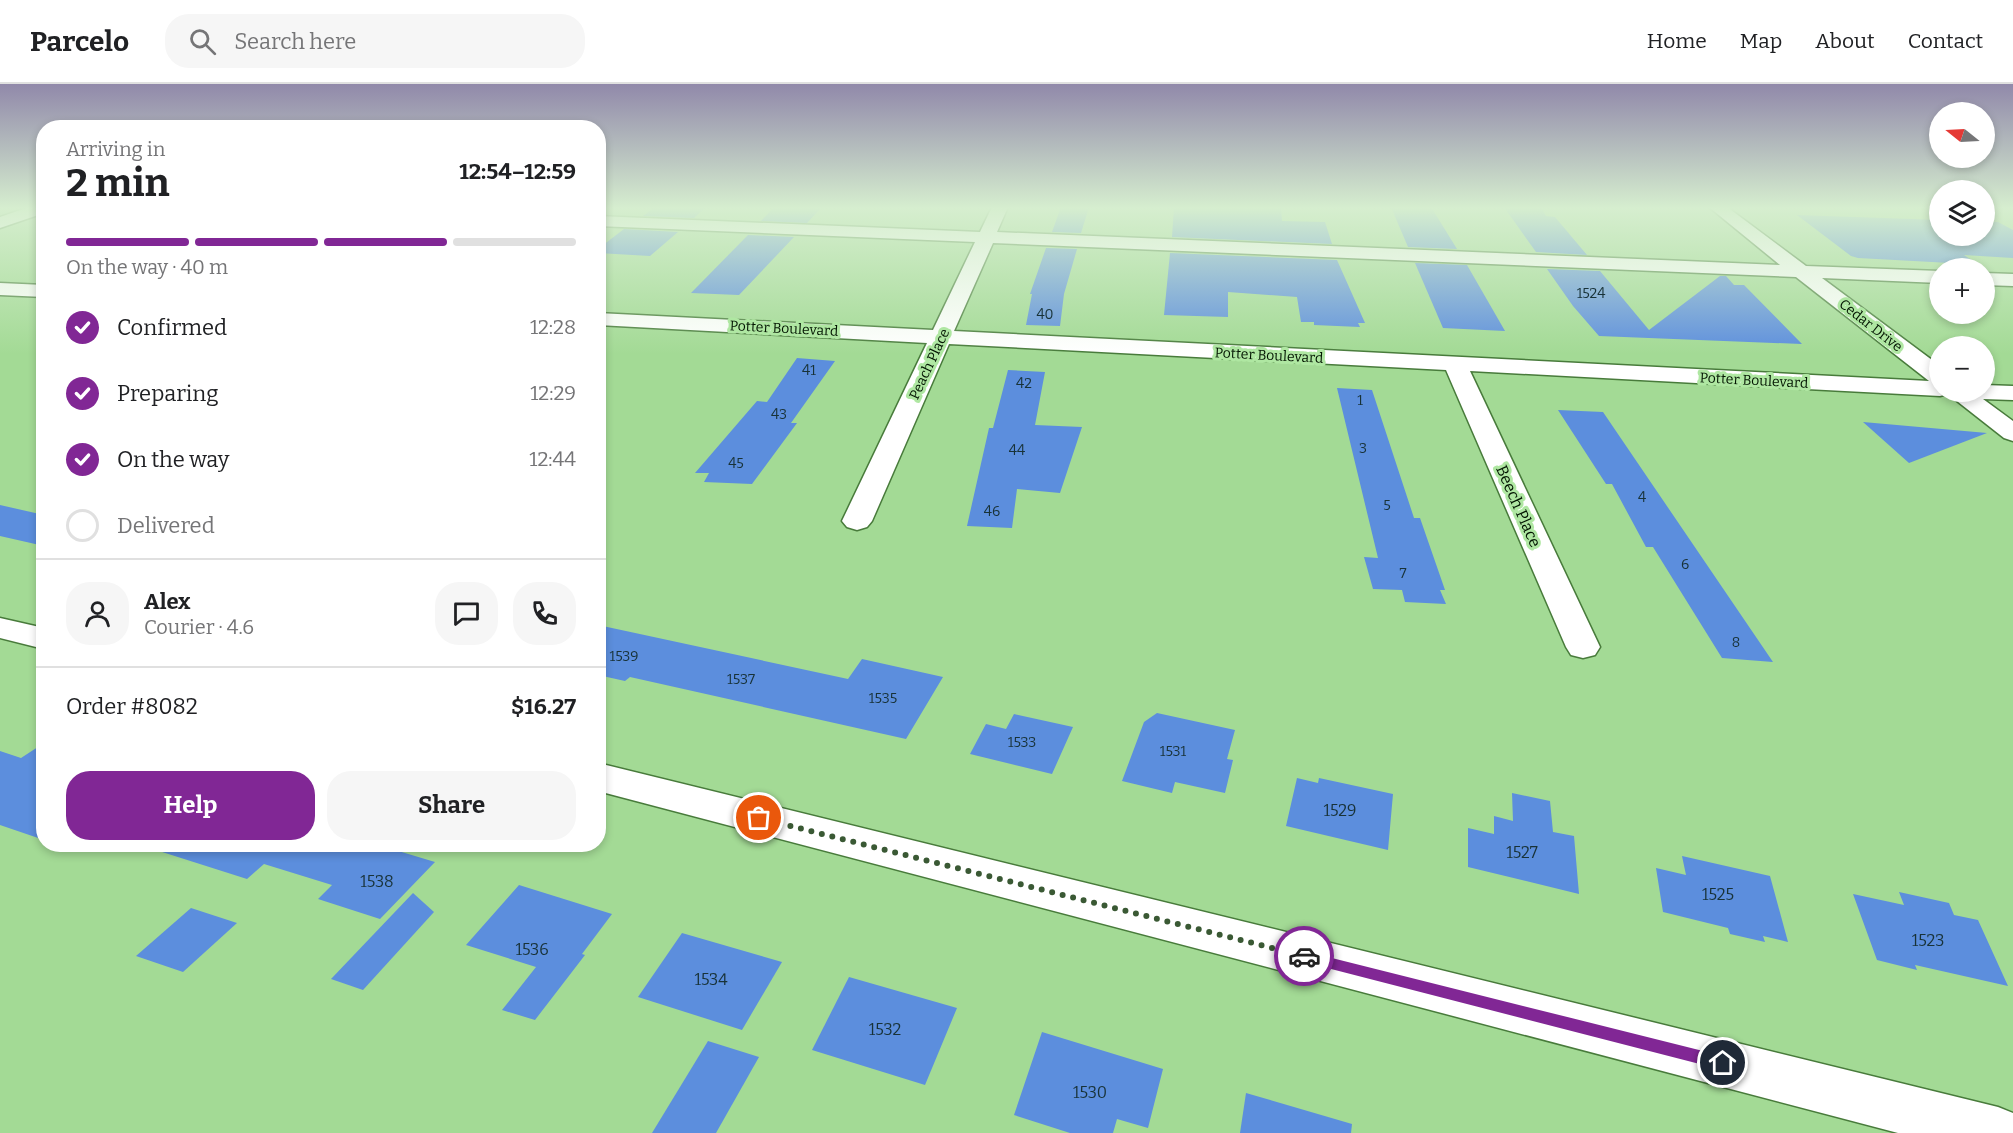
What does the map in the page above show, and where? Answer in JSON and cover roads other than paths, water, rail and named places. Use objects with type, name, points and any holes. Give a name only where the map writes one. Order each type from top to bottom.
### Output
[{"type":"street","name":"Peach Place","points":[[857,521],[979,256]]},
{"type":"street","points":[[1417,256],[1929,277]]},
{"type":"street","name":"Cedar Drive","points":[[1781,256],[1929,370]]},
{"type":"street","points":[[1995,279],[2013,280]]},
{"type":"street","points":[[0,289],[36,291]]},
{"type":"street","name":"Potter Boulevard","points":[[606,319],[1929,388]]},
{"type":"street","name":"Beech Place","points":[[1455,365],[1583,647]]},
{"type":"street","points":[[1995,392],[2013,393]]},
{"type":"street","points":[[1971,402],[2013,433]]},
{"type":"street","points":[[0,628],[36,637]]},
{"type":"street","points":[[606,779],[1998,1133]]}]
